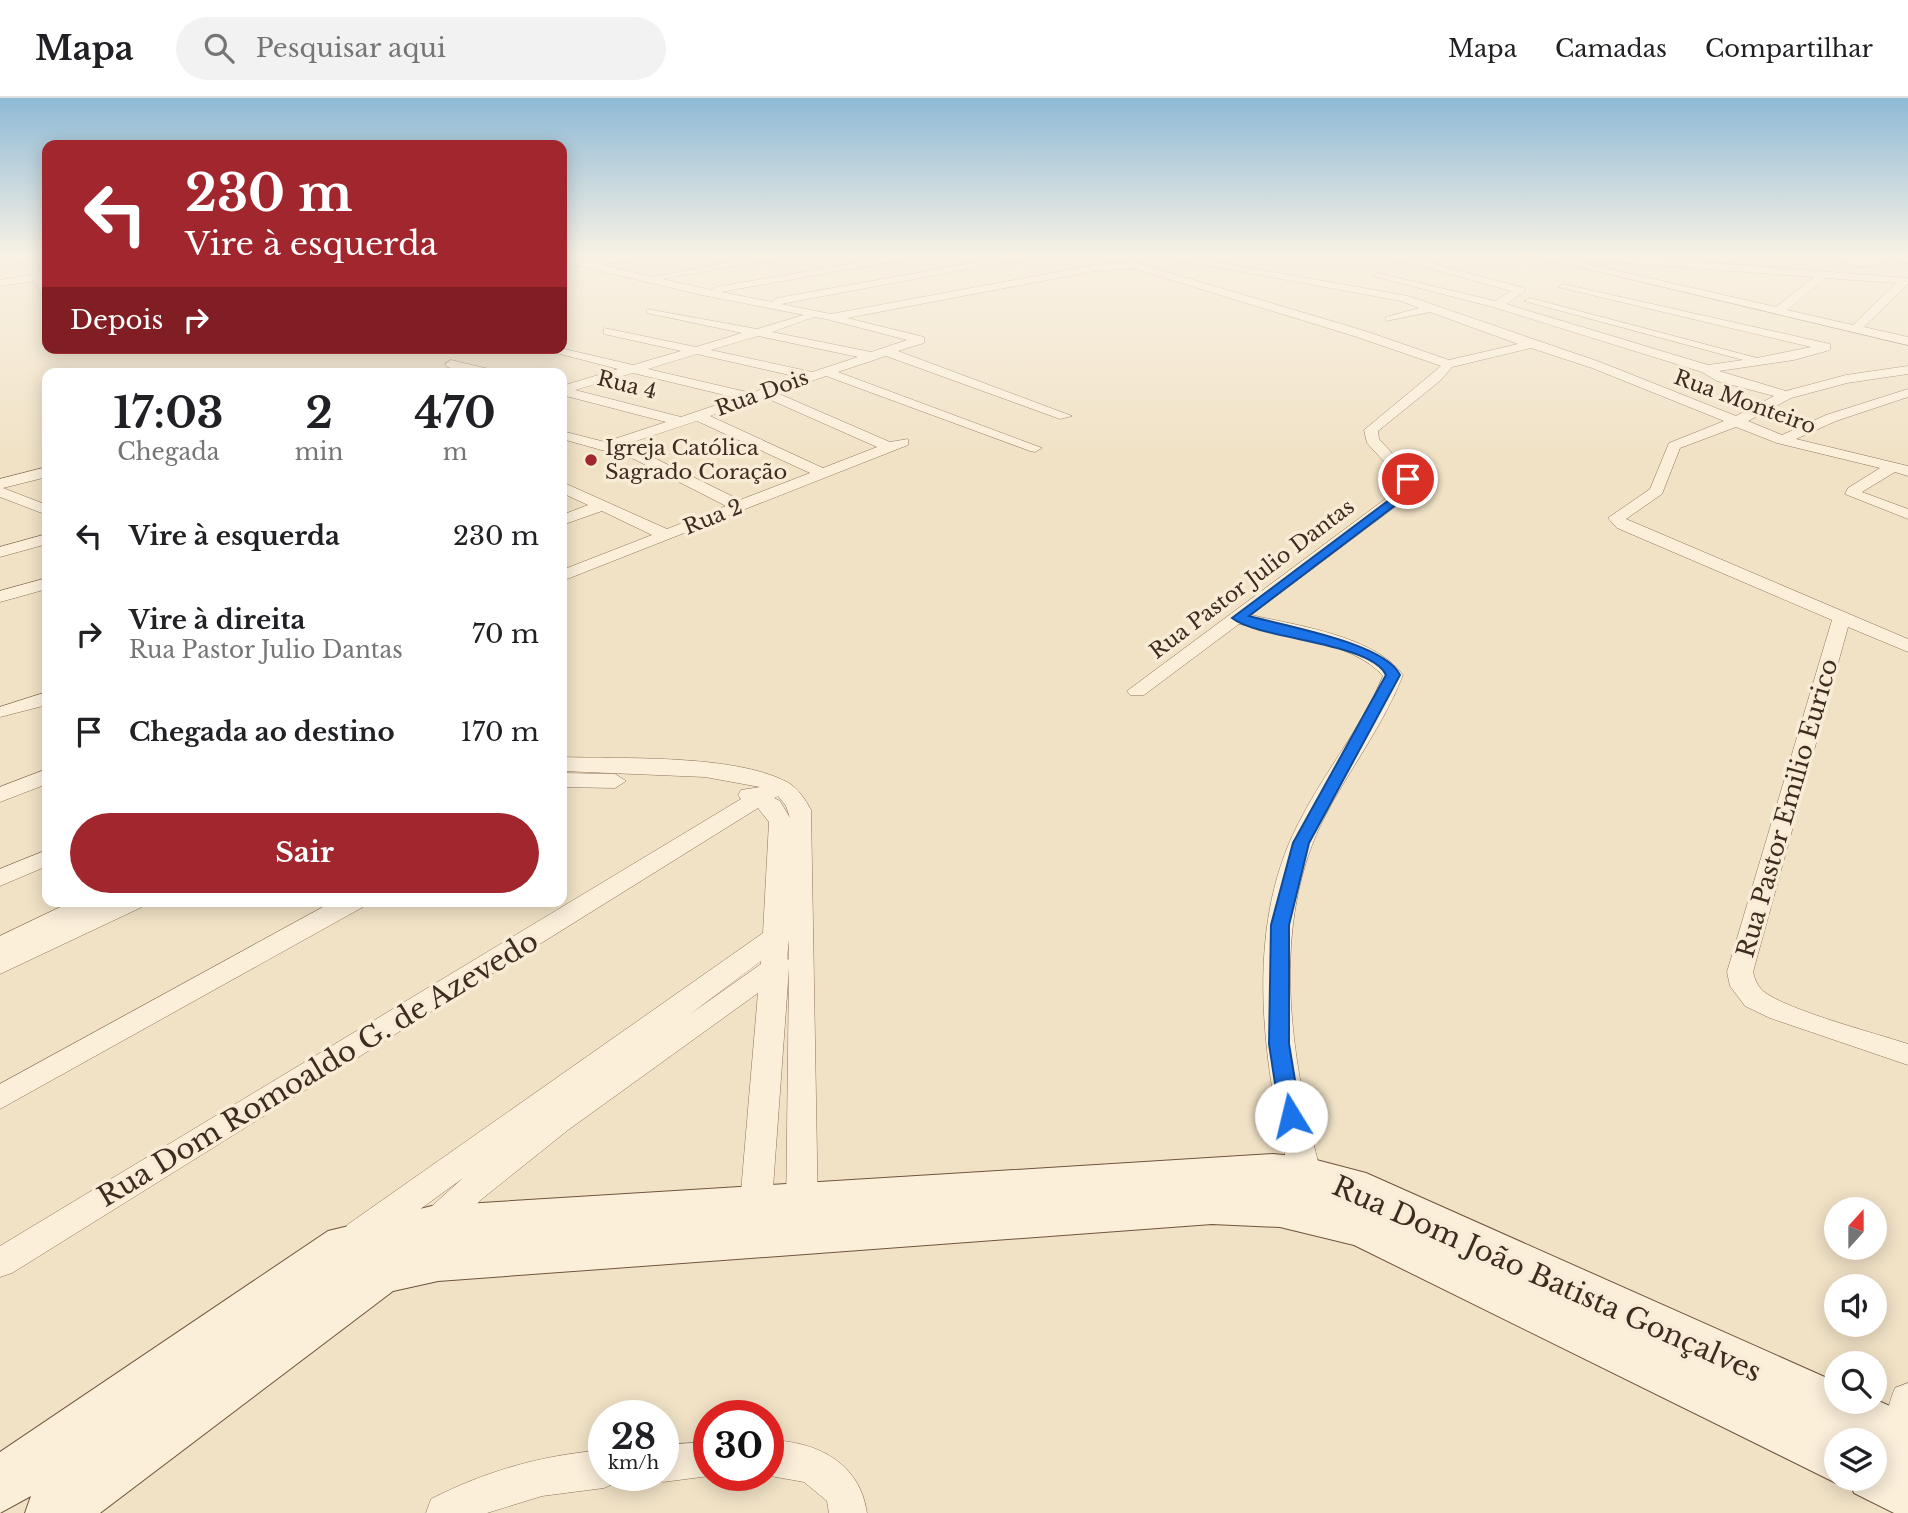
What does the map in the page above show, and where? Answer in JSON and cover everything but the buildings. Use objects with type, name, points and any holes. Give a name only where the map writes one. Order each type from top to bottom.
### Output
[{"type":"street","points":[[705,322],[870,356]]},
{"type":"street","points":[[567,389],[790,322]]},
{"type":"street","name":"Rua Dois","points":[[608,446],[920,340],[849,322]]},
{"type":"street","points":[[1321,322],[1448,364],[1480,359],[1583,333],[1612,322]]},
{"type":"street","name":"Rua Monteiro","points":[[1471,322],[1610,370],[1782,440],[1908,471]]},
{"type":"street","points":[[1550,322],[1707,369],[1731,381],[1786,395]]},
{"type":"street","points":[[1612,322],[1764,361]]},
{"type":"street","points":[[1707,369],[1824,349],[1824,345],[1814,342],[1720,322]]},
{"type":"street","points":[[1829,322],[1908,341]]},
{"type":"street","points":[[1857,328],[1863,322]]},
{"type":"street","points":[[608,331],[817,374],[1035,447]]},
{"type":"street","points":[[888,352],[1065,416]]},
{"type":"street","points":[[567,354],[759,395],[896,444]]},
{"type":"street","points":[[450,364],[467,368]]},
{"type":"street","name":"Rua Pastor Julio Dantas","points":[[1138,691],[1402,494],[1409,485],[1408,479],[1372,439],[1371,430],[1386,414],[1442,374],[1448,364]]},
{"type":"street","points":[[1908,370],[1846,379],[1786,395],[1736,422],[1683,440],[1674,446],[1656,493],[1617,516],[1623,525],[1908,646]]},
{"type":"street","name":"Rua 4","points":[[567,391],[681,421]]},
{"type":"street","points":[[1782,440],[1830,418],[1908,393]]},
{"type":"street","points":[[698,416],[822,473]]},
{"type":"street","points":[[567,436],[608,446],[660,465],[739,506]]},
{"type":"street","name":"Rua 2","points":[[567,574],[896,444]]},
{"type":"street","points":[[1891,468],[1853,491],[1853,494],[1908,514]]},
{"type":"street","points":[[0,484],[42,472]]},
{"type":"street","points":[[567,490],[666,535]]},
{"type":"street","points":[[0,492],[42,508]]},
{"type":"street","points":[[567,518],[604,505]]},
{"type":"street","points":[[0,552],[42,540]]},
{"type":"street","points":[[0,597],[42,584]]},
{"type":"street","name":"Rua Pastor Emilio Eurico","points":[[1842,617],[1740,972],[1743,986],[1755,999],[1780,1011],[1908,1055]]},
{"type":"street","points":[[1239,618],[1354,650],[1377,659],[1389,667],[1393,675],[1301,843],[1280,925],[1279,1044],[1295,1140],[1311,1195]]},
{"type":"street","points":[[4,712],[42,700]]},
{"type":"street","points":[[568,775],[711,788],[747,794],[770,793],[772,806],[781,822],[792,934],[802,1218]]},
{"type":"street","points":[[0,795],[42,778]]},
{"type":"street","name":"Rua Dom Romoaldo G. de Azevedo","points":[[0,1263],[770,793]]},
{"type":"street","points":[[0,878],[42,859]]},
{"type":"street","points":[[0,946],[82,907]]},
{"type":"street","points":[[0,965],[121,907]]},
{"type":"street","points":[[0,1098],[343,907]]},
{"type":"street","points":[[0,1485],[363,1259],[432,1226],[473,1185],[558,1119],[771,969],[792,934]]},
{"type":"street","points":[[53,1513],[363,1259],[705,990],[792,934]]},
{"type":"street","points":[[755,1221],[771,969]]},
{"type":"street","name":"Rua Dom João Batista Gonçalves","points":[[755,1221],[1212,1205],[1280,1208],[1311,1195],[1350,1186],[1418,1216],[1900,1455]]},
{"type":"street","name":"Rua Dom João Batista Gonçalves","points":[[1311,1195],[1364,1227],[1824,1450]]},
{"type":"street","points":[[363,1259],[438,1261],[755,1221]]},
{"type":"street","points":[[432,1226],[755,1221]]},
{"type":"street","points":[[784,1458],[791,1458],[829,1474],[848,1502],[848,1513]]},
{"type":"street","points":[[445,1513],[469,1500],[556,1472],[588,1470]]},
{"type":"place","name":"Igreja Católica Sagrado Coração","points":[[591,460]]},
{"type":"route","points":[[1291,1116],[1279,1044],[1280,925],[1301,843],[1390,685],[1393,675],[1389,667],[1377,659],[1354,650],[1239,618],[1393,502],[1409,485],[1408,479]]}]
